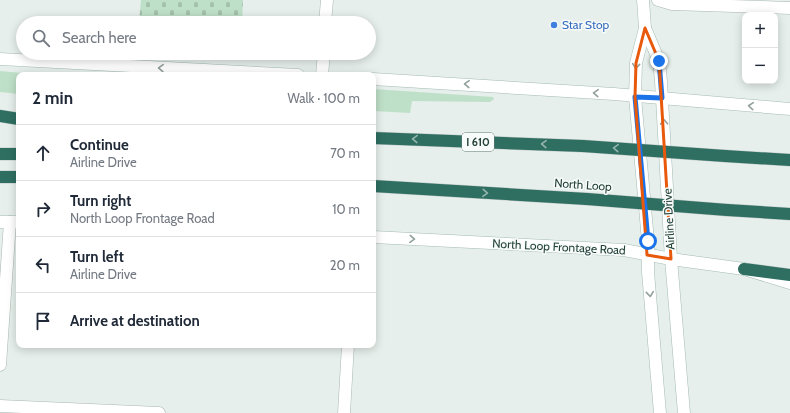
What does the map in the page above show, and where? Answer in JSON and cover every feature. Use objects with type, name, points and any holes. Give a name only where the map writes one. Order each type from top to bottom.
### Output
[{"type":"highway","points":[[0,116],[16,119]]},
{"type":"highway","points":[[0,121],[16,120]]},
{"type":"highway","name":"I 610","points":[[376,138],[583,146],[790,160]]},
{"type":"highway","points":[[0,154],[16,154]]},
{"type":"highway","points":[[0,177],[16,177]]},
{"type":"highway","name":"North Loop","points":[[376,186],[587,199],[790,214]]},
{"type":"highway","points":[[744,269],[790,275]]},
{"type":"main road","points":[[326,16],[327,0]]},
{"type":"main road","name":"Airline Drive","points":[[643,0],[645,28],[636,64],[635,97],[648,241],[660,413]]},
{"type":"main road","points":[[658,0],[672,4],[790,8]]},
{"type":"main road","name":"Airline Drive","points":[[645,28],[659,61],[671,259],[684,413]]},
{"type":"main road","points":[[0,59],[16,60]]},
{"type":"main road","points":[[19,60],[242,72]]},
{"type":"main road","points":[[322,72],[323,60]]},
{"type":"main road","points":[[376,79],[662,98],[790,109]]},
{"type":"main road","points":[[0,365],[10,222]]},
{"type":"main road","name":"North Loop Frontage Road","points":[[376,237],[624,250],[671,259],[744,269],[790,283]]},
{"type":"main road","points":[[344,413],[348,348]]},
{"type":"main road","points":[[0,406],[159,413]]},
{"type":"highlighted area","points":[[645,28],[659,61],[671,259],[647,255],[635,97],[636,63]]},
{"type":"green space","points":[[141,0],[243,0],[242,16],[140,16]]},
{"type":"green space","points":[[0,71],[16,72],[16,94],[0,92]]},
{"type":"green space","points":[[376,89],[493,97],[494,99],[490,102],[412,101],[410,113],[376,111]]},
{"type":"place","name":"Star Stop","points":[[554,25]]},
{"type":"route","points":[[648,241],[635,97],[662,98],[659,61]]}]
